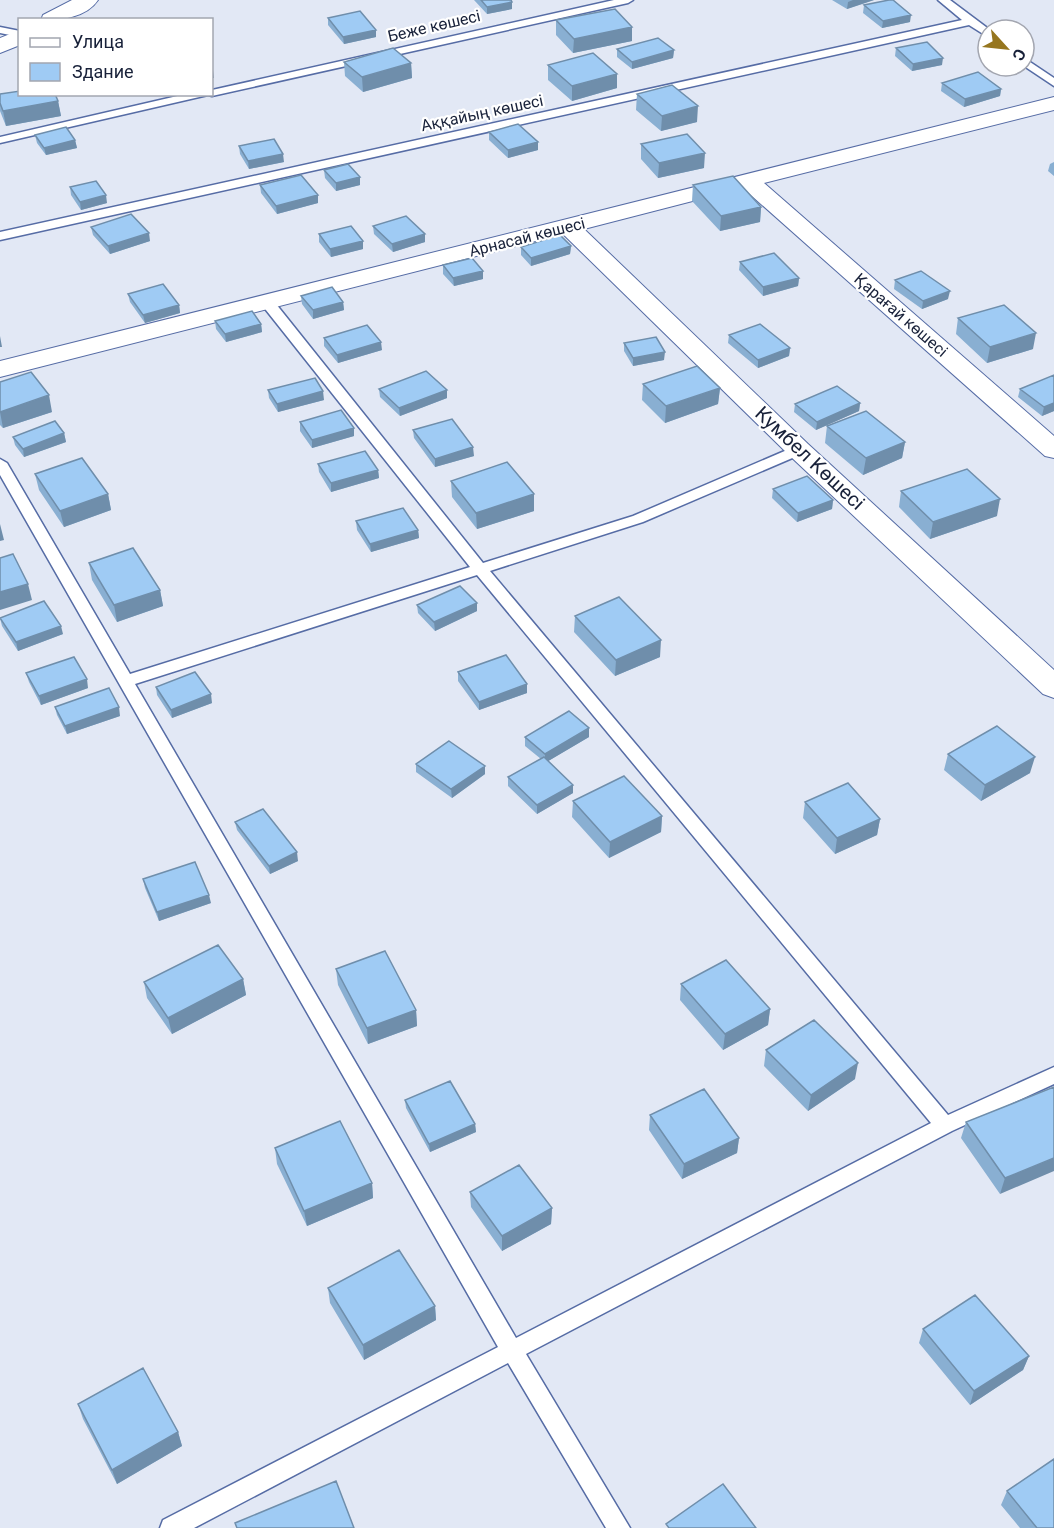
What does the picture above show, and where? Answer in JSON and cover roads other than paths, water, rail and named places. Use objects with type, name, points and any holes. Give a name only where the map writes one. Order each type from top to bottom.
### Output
[{"type":"street","points":[[55,18],[88,0]]},
{"type":"street","points":[[0,46],[18,36]]},
{"type":"street","name":"Арнасай көшесі","points":[[0,369],[1054,103]]},
{"type":"street","name":"Қарағай көшесі","points":[[748,181],[1054,450]]},
{"type":"street","name":"Кумбел Kөшесі","points":[[568,226],[799,450],[1054,687]]},
{"type":"lane","name":"Беже көшесі","points":[[213,93],[628,0]]},
{"type":"lane","points":[[943,0],[976,25]]},
{"type":"lane","name":"Аққайың көшесі","points":[[0,236],[971,21]]},
{"type":"lane","points":[[0,30],[18,34]]},
{"type":"lane","points":[[1036,70],[1054,83]]},
{"type":"lane","points":[[0,140],[194,96]]},
{"type":"lane","points":[[267,302],[480,569],[945,1125]]},
{"type":"lane","points":[[126,681],[638,519],[799,450]]},
{"type":"lane","points":[[0,464],[512,1351],[619,1528]]},
{"type":"lane","points":[[179,1526],[945,1125],[1054,1076]]}]
